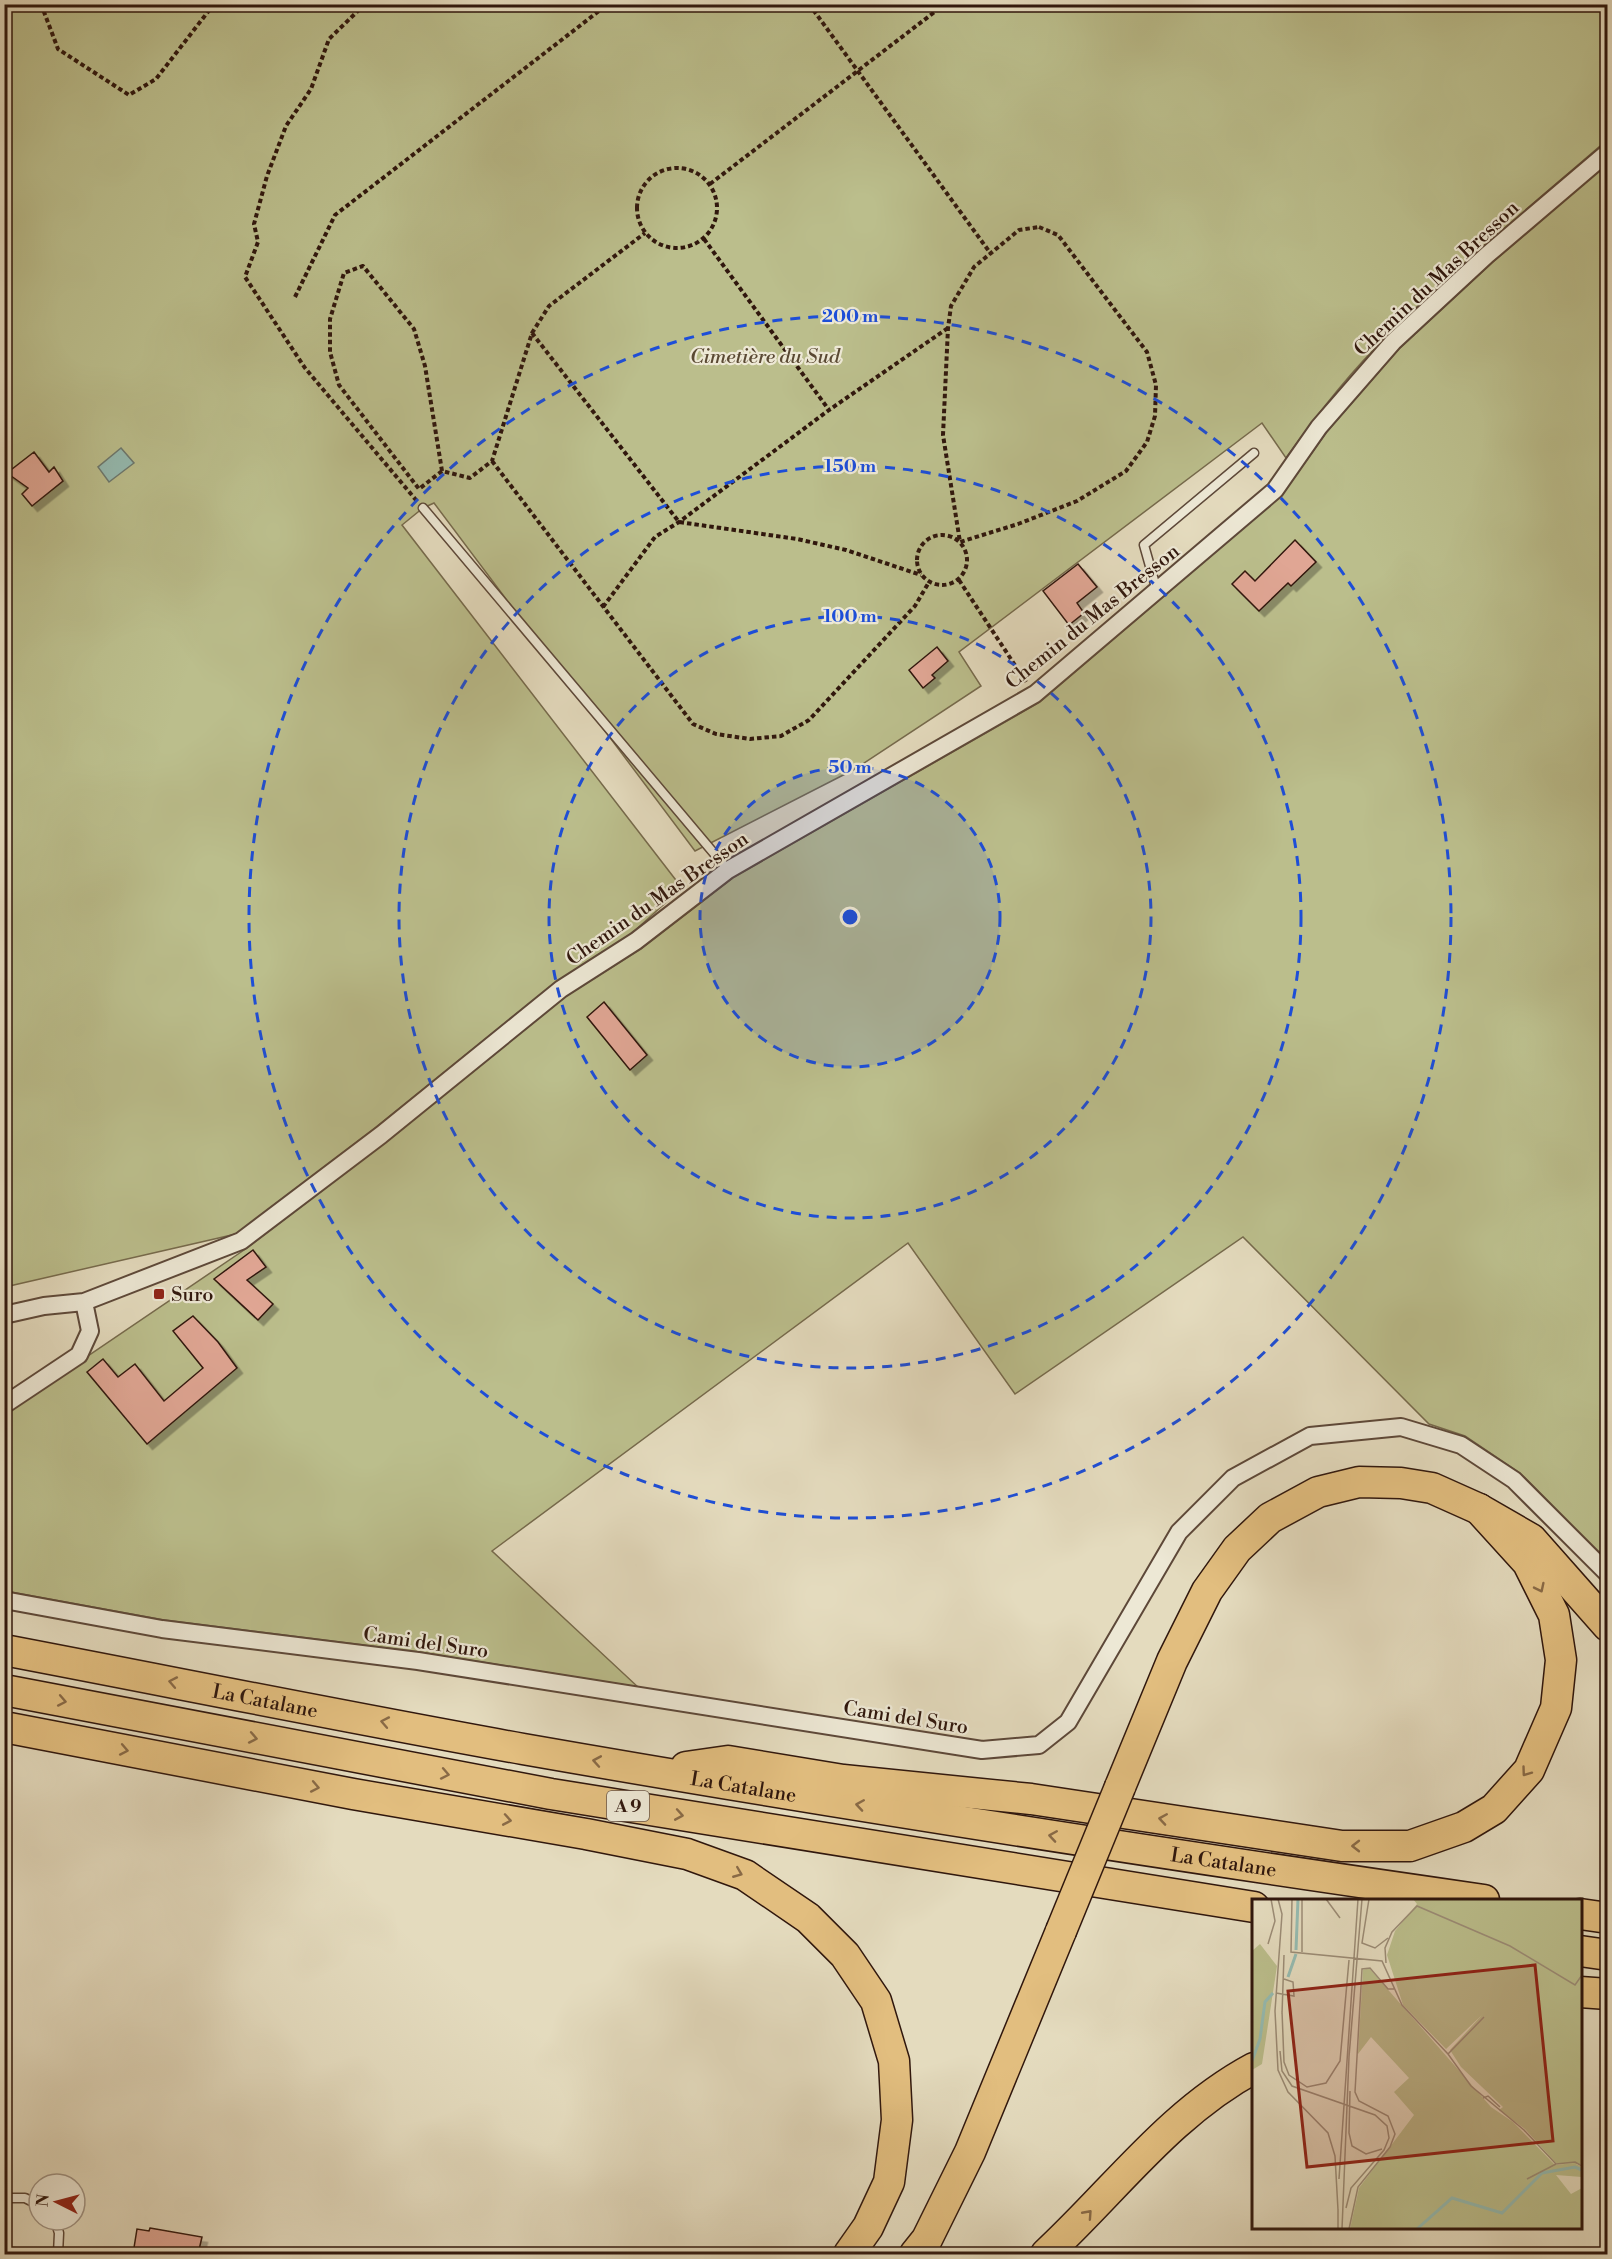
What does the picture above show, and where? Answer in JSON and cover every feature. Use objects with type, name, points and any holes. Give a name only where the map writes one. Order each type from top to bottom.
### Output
[{"type":"highway","points":[[915,2254],[927,2239],[970,2152],[1172,1661],[1207,1591],[1236,1549],[1270,1518],[1318,1492],[1359,1482],[1401,1483],[1432,1488],[1479,1509],[1531,1539],[1608,1626]]},
{"type":"highway","points":[[655,1771],[728,1761],[843,1780],[1031,1799],[1342,1846],[1410,1846],[1464,1827],[1494,1809],[1529,1770],[1556,1708],[1561,1660],[1554,1615],[1528,1563],[1479,1509]]},
{"type":"highway","name":"La Catalane","points":[[4,1650],[496,1744],[655,1771],[1125,1848],[1477,1899]]},
{"type":"highway","name":"La Catalane","points":[[4,1690],[551,1794],[1252,1907]]},
{"type":"highway","points":[[4,1727],[353,1794],[586,1834],[687,1854],[745,1875],[808,1917],[845,1955],[876,2001],[894,2061],[897,2120],[889,2182],[868,2227],[849,2254]]},
{"type":"highway","points":[[1582,1914],[1608,1918]]},
{"type":"highway","points":[[1582,1951],[1608,1955]]},
{"type":"highway","points":[[1582,1992],[1608,1994]]},
{"type":"highway","points":[[1046,2254],[1077,2225],[1135,2162],[1176,2124],[1231,2080],[1252,2069]]},
{"type":"street","name":"Chemin du Mas Bresson","points":[[4,1315],[44,1306],[84,1302],[241,1241],[381,1135],[561,989],[636,941],[728,870],[1035,694],[1275,490],[1319,427],[1393,342],[1487,255],[1608,152]]},
{"type":"street","points":[[4,1405],[79,1355],[90,1330],[84,1302]]},
{"type":"street","name":"Cami del Suro","points":[[4,1600],[162,1629],[418,1661],[982,1750],[1039,1745],[1068,1722],[1179,1532],[1233,1478],[1310,1437],[1401,1427],[1461,1445],[1514,1480],[1608,1574]]},
{"type":"lane","points":[[1157,591],[1144,544],[1254,453]]},
{"type":"lane","points":[[423,508],[728,870]]},
{"type":"lane","points":[[4,2198],[27,2199]]},
{"type":"lane","points":[[4,2252],[58,2254],[58,2232]]},
{"type":"path","points":[[41,4],[58,49],[129,95],[156,79],[214,4]]},
{"type":"path","points":[[365,4],[329,39],[311,89],[286,126],[267,176],[254,224],[258,242],[245,277],[305,368],[423,508]]},
{"type":"path","points":[[295,297],[336,215],[608,4]]},
{"type":"path","points":[[809,4],[991,254]]},
{"type":"path","points":[[710,184],[945,4]]},
{"type":"path","points":[[675,168],[696,172],[710,184],[717,201],[715,221],[704,238],[688,247],[671,248],[658,244],[645,233],[638,218],[640,192],[652,176],[675,168]]},
{"type":"path","points":[[991,254],[974,267],[951,306],[943,435],[960,542],[967,551],[967,568],[959,580],[945,586],[929,582],[921,574],[916,560],[919,549],[929,537],[941,534],[960,542],[1018,524],[1077,501],[1126,471],[1147,442],[1155,416],[1156,386],[1148,352],[1058,235],[1039,227],[1019,230],[991,254]]},
{"type":"path","points":[[442,471],[470,478],[492,461],[532,333],[549,306],[645,233]]},
{"type":"path","points":[[704,238],[829,411]]},
{"type":"path","points":[[363,266],[414,329],[425,366],[442,471],[419,489],[339,385],[330,352],[330,319],[344,273],[363,266]]},
{"type":"path","points":[[603,607],[655,537],[948,328]]},
{"type":"path","points":[[532,333],[679,522],[797,539],[846,550],[921,574]]},
{"type":"path","points":[[492,461],[693,724],[716,735],[750,739],[781,736],[808,720],[915,606],[929,582]]},
{"type":"path","points":[[959,580],[1035,694]]},
{"type":"green space","name":"Cimetière du Sud","points":[[5,5],[1607,5],[1607,140],[1414,309],[1334,394],[1286,458],[1262,423],[959,652],[981,686],[855,769],[695,851],[434,503],[423,508],[402,525],[682,888],[631,934],[556,982],[375,1128],[236,1234],[5,1287]]},
{"type":"green space","points":[[1607,164],[1607,1561],[1520,1473],[1465,1436],[1429,1424],[1243,1237],[1015,1394],[908,1243],[492,1551],[638,1687],[419,1652],[164,1620],[5,1591],[4,1413],[247,1248],[386,1142],[566,996],[641,949],[734,877],[1040,702],[1281,496],[1326,433],[1399,349],[1493,262]]},
{"type":"water","points":[[121,448],[134,463],[109,482],[98,467]]},
{"type":"building","points":[[34,452],[49,472],[54,467],[63,481],[32,506],[22,494],[28,488],[7,473]]},
{"type":"building","points":[[1295,540],[1316,562],[1291,586],[1288,583],[1259,611],[1232,584],[1245,571],[1255,581]]},
{"type":"building","points":[[1078,564],[1097,587],[1077,603],[1084,613],[1069,625],[1043,591]]},
{"type":"building","points":[[937,647],[948,661],[932,675],[935,678],[923,688],[909,670]]},
{"type":"building","points":[[604,1002],[647,1055],[630,1070],[587,1017]]},
{"type":"building","points":[[253,1250],[266,1267],[247,1280],[273,1304],[258,1320],[214,1279]]},
{"type":"building","points":[[193,1316],[218,1342],[237,1368],[147,1444],[87,1372],[103,1359],[118,1377],[135,1364],[164,1401],[203,1368],[173,1331]]},
{"type":"building","points":[[150,2228],[202,2237],[198,2254],[133,2254],[137,2229],[149,2231]]},
{"type":"place","name":"Suro","points":[[159,1294]]}]
